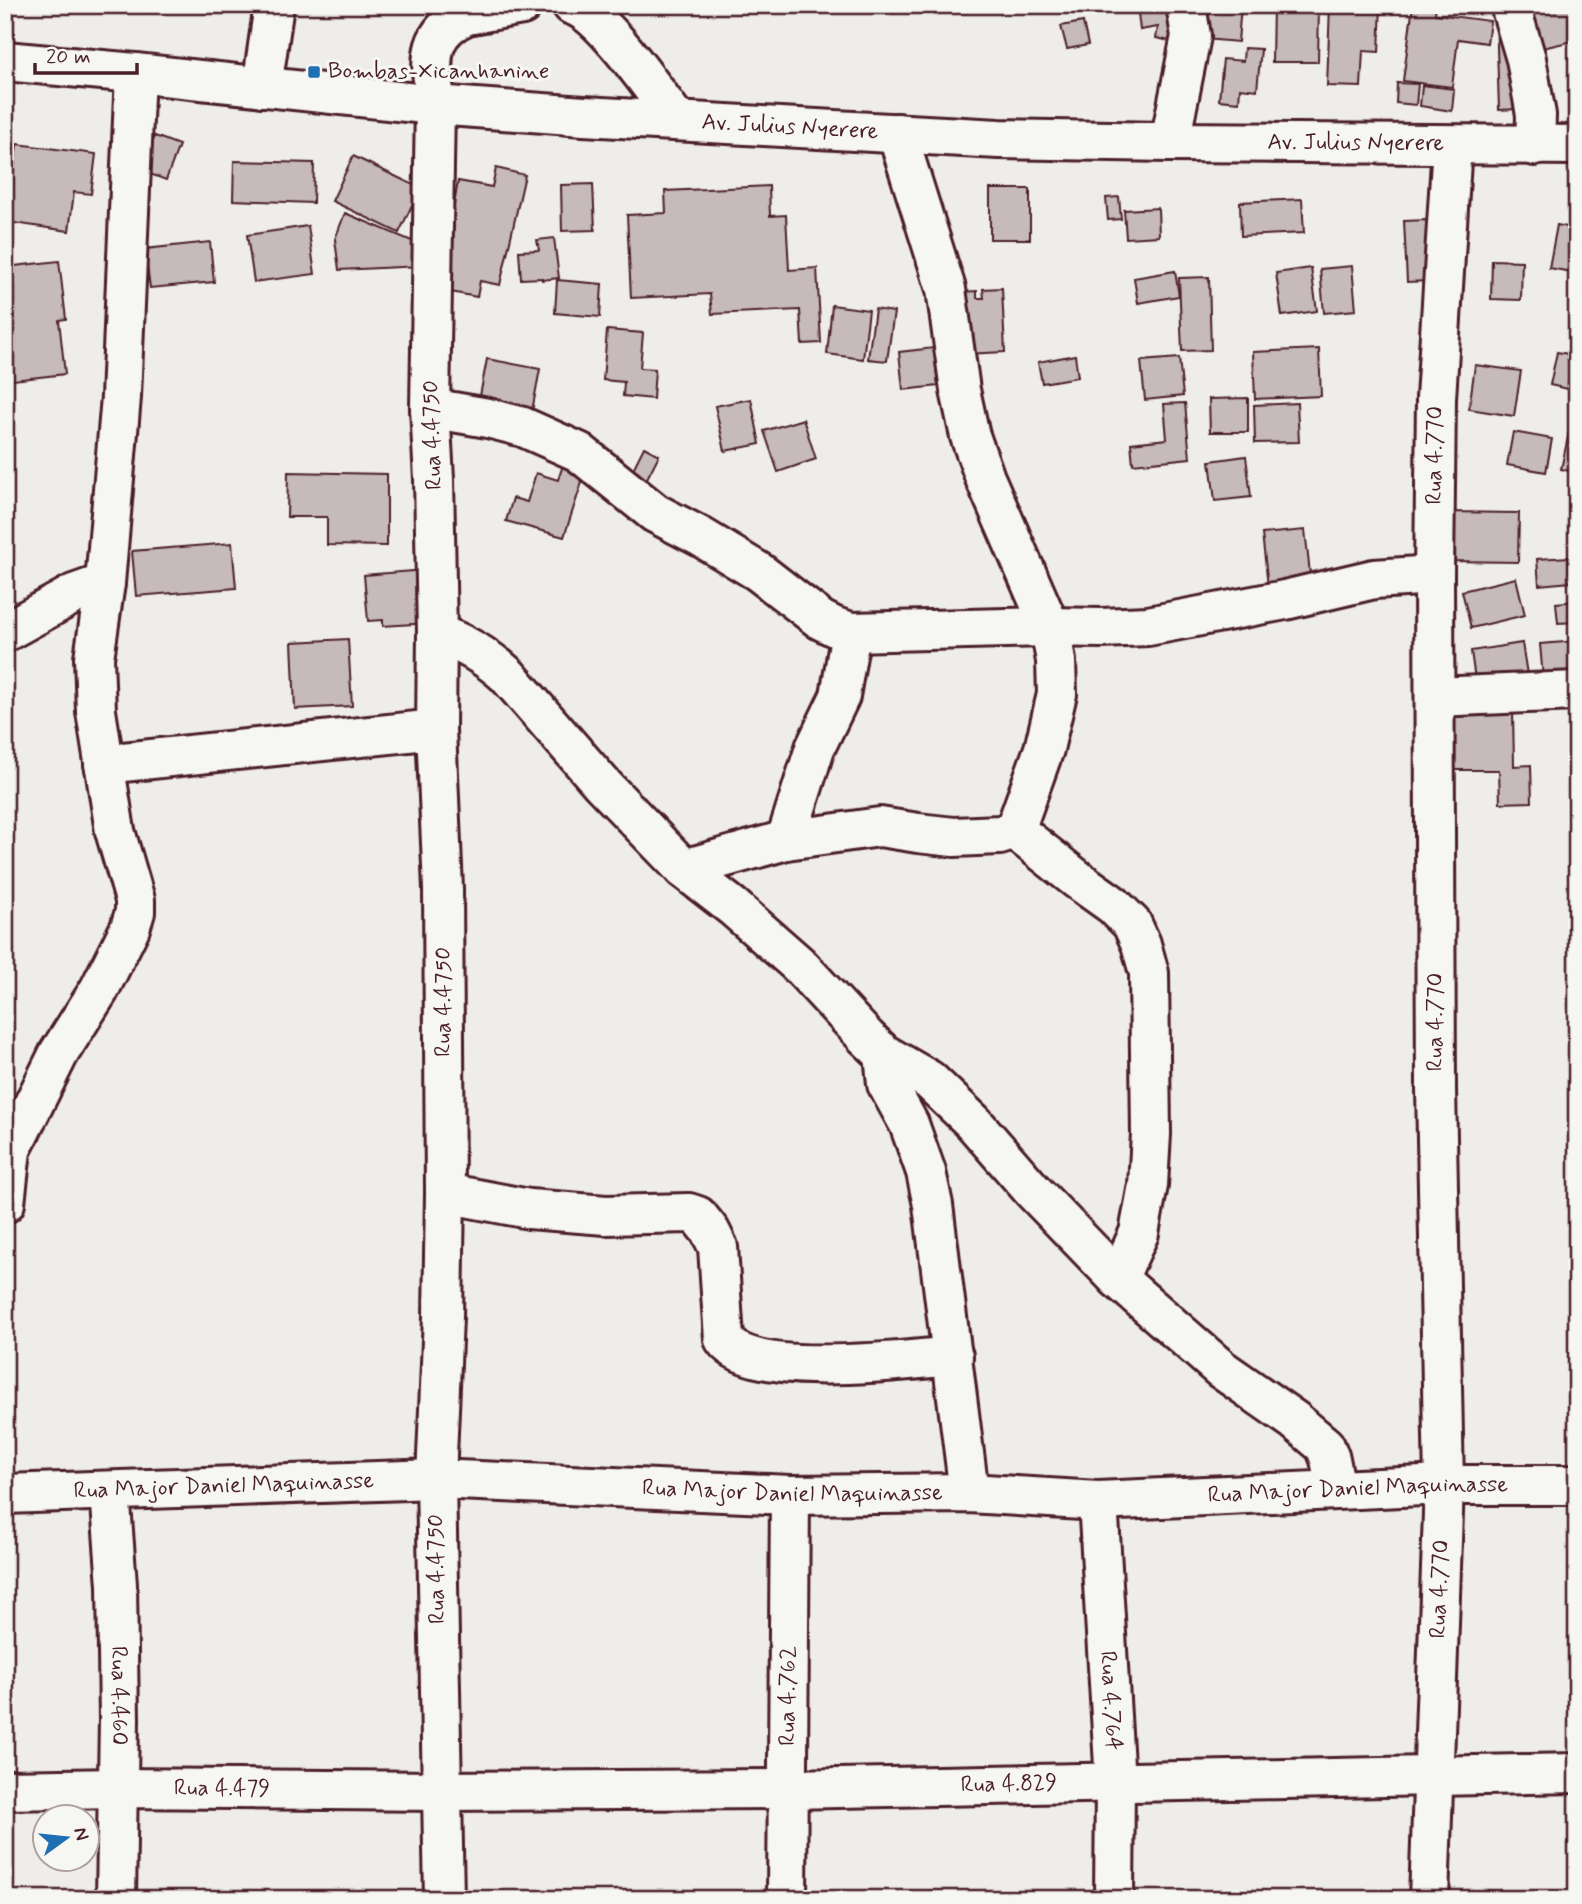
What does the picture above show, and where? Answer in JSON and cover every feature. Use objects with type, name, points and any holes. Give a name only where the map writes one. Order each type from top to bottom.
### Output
[{"type":"street","points":[[262,87],[274,5]]},
{"type":"street","name":"Rua 4.4750","points":[[444,1899],[436,1479],[443,1317],[444,1193],[443,889],[436,729],[437,634],[430,408],[435,105],[433,56],[437,38],[459,18],[522,5]]},
{"type":"street","points":[[572,5],[581,8],[598,21],[677,121]]},
{"type":"street","points":[[1170,142],[1191,36],[1186,5]]},
{"type":"street","points":[[1510,5],[1529,73],[1536,115],[1535,146]]},
{"type":"street","name":"Av. Julius Nyerere","points":[[5,61],[435,105],[999,139],[1577,145]]},
{"type":"street","points":[[5,1203],[11,1150],[59,1053],[99,990],[130,928],[135,912],[135,900],[115,831],[104,764],[96,711],[94,657],[105,583],[121,397],[135,73]]},
{"type":"street","points":[[897,133],[946,289],[960,390],[970,436],[985,478],[1050,627],[1056,661],[1057,694],[1044,749],[1016,830]]},
{"type":"street","name":"Rua 4.770","points":[[1429,1899],[1444,1485],[1436,1089],[1436,398],[1452,145]]},
{"type":"street","points":[[430,408],[523,427],[579,452],[655,513],[759,572],[821,620],[851,632],[1148,626],[1285,600],[1374,579],[1434,575]]},
{"type":"street","points":[[5,632],[74,594],[105,583]]},
{"type":"street","points":[[786,840],[815,748],[840,696],[851,632]]},
{"type":"street","points":[[437,634],[473,649],[495,664],[601,783],[684,870],[733,907],[798,964],[884,1054],[938,1088],[973,1122],[1033,1191],[1118,1279],[1221,1369],[1294,1420],[1325,1446],[1336,1489]]},
{"type":"street","points":[[1435,696],[1577,691]]},
{"type":"street","points":[[104,764],[436,729]]},
{"type":"street","points":[[684,870],[786,840],[880,827],[954,837],[1000,835],[1016,830]]},
{"type":"street","points":[[1016,830],[1113,905],[1132,924],[1149,973],[1151,1134],[1148,1185],[1139,1233],[1118,1279]]},
{"type":"street","points":[[884,1054],[887,1084],[909,1124],[926,1172],[933,1205],[969,1493]]},
{"type":"street","points":[[444,1193],[529,1209],[606,1215],[689,1213],[698,1216],[718,1247],[724,1339],[732,1348],[756,1358],[791,1364],[822,1364],[875,1363],[953,1356]]},
{"type":"street","name":"Rua Major Daniel Maquinasse","points":[[5,1494],[436,1479],[790,1495],[969,1493],[1098,1501],[1444,1485],[1577,1485]]},
{"type":"street","name":"Rua 4.460","points":[[110,1491],[117,1586],[119,1720],[116,1899]]},
{"type":"street","name":"Rua 4.762","points":[[787,1899],[790,1495]]},
{"type":"street","name":"Rua 4.764","points":[[1098,1501],[1115,1782],[1114,1899]]},
{"type":"street","name":"Rua 4.829","points":[[440,1791],[789,1789],[1577,1773]]},
{"type":"street","name":"Rua 4.479","points":[[5,1790],[118,1788],[440,1791]]},
{"type":"building","points":[[1137,5],[1172,5],[1174,42],[1156,38],[1158,27],[1140,30]]},
{"type":"building","points":[[1208,5],[1241,5],[1238,42],[1205,39]]},
{"type":"building","points":[[1273,5],[1319,5],[1318,62],[1272,62]]},
{"type":"building","points":[[1330,5],[1381,5],[1379,52],[1363,51],[1361,87],[1327,86]]},
{"type":"building","points":[[1413,5],[1436,5],[1435,14],[1490,21],[1487,43],[1458,39],[1452,87],[1403,81]]},
{"type":"building","points":[[1548,5],[1571,5],[1577,40],[1534,50],[1525,11]]},
{"type":"building","points":[[1496,16],[1516,65],[1518,109],[1499,110]]},
{"type":"building","points":[[1083,22],[1088,45],[1067,49],[1061,26]]},
{"type":"building","points":[[1244,48],[1261,49],[1257,90],[1240,88],[1239,102],[1219,100],[1223,59],[1243,61]]},
{"type":"building","points":[[1397,83],[1418,84],[1416,105],[1396,103]]},
{"type":"building","points":[[1422,85],[1454,89],[1452,111],[1420,106]]},
{"type":"building","points":[[155,136],[179,145],[166,180],[142,171]]},
{"type":"building","points":[[17,144],[96,154],[91,194],[74,192],[69,231],[7,222]]},
{"type":"building","points":[[353,156],[420,188],[399,233],[332,201]]},
{"type":"building","points":[[234,161],[314,163],[313,203],[233,200]]},
{"type":"building","points":[[496,168],[525,175],[500,285],[480,281],[477,297],[440,290],[458,181],[492,187]]},
{"type":"building","points":[[593,184],[595,230],[562,231],[561,185]]},
{"type":"building","points":[[769,186],[770,216],[786,215],[789,270],[817,268],[821,343],[802,344],[800,310],[712,314],[710,294],[631,298],[627,215],[666,213],[665,191]]},
{"type":"building","points":[[990,189],[1030,189],[1030,239],[990,239]]},
{"type":"building","points":[[1119,197],[1121,219],[1108,220],[1106,198]]},
{"type":"building","points":[[1302,199],[1304,233],[1241,236],[1240,202]]},
{"type":"building","points":[[1158,208],[1159,236],[1126,238],[1124,210]]},
{"type":"building","points":[[345,213],[424,246],[421,266],[339,270],[335,239]]},
{"type":"building","points":[[1426,220],[1428,281],[1407,282],[1404,221]]},
{"type":"building","points":[[1557,225],[1577,229],[1577,273],[1549,268]]},
{"type":"building","points":[[308,226],[315,274],[254,282],[247,235]]},
{"type":"building","points":[[554,238],[559,278],[521,279],[519,251],[539,250],[537,240]]},
{"type":"building","points":[[210,242],[214,282],[150,288],[145,249]]},
{"type":"building","points":[[1492,260],[1522,261],[1521,300],[1491,299]]},
{"type":"building","points":[[59,261],[66,319],[59,320],[65,374],[5,381],[5,267]]},
{"type":"building","points":[[1352,266],[1356,310],[1324,313],[1320,269]]},
{"type":"building","points":[[1311,268],[1317,311],[1282,316],[1276,273]]},
{"type":"building","points":[[1175,271],[1179,296],[1138,303],[1134,278]]},
{"type":"building","points":[[1209,277],[1211,350],[1182,351],[1179,278]]},
{"type":"building","points":[[557,280],[602,284],[600,317],[555,313]]},
{"type":"building","points":[[1002,288],[1005,352],[965,354],[962,292],[977,291],[977,298],[984,298],[983,289]]},
{"type":"building","points":[[832,305],[869,310],[863,359],[827,354]]},
{"type":"building","points":[[875,309],[894,312],[887,361],[868,359]]},
{"type":"building","points":[[607,330],[643,333],[640,368],[655,369],[653,399],[623,396],[624,382],[603,380]]},
{"type":"building","points":[[934,348],[938,386],[903,390],[899,352]]},
{"type":"building","points":[[1319,349],[1321,396],[1255,399],[1253,352]]},
{"type":"building","points":[[1557,352],[1574,355],[1567,389],[1550,385]]},
{"type":"building","points":[[1075,355],[1078,377],[1042,383],[1038,362]]},
{"type":"building","points":[[1179,358],[1183,396],[1145,400],[1141,361]]},
{"type":"building","points":[[487,359],[540,369],[532,411],[479,401]]},
{"type":"building","points":[[1475,365],[1521,371],[1514,416],[1469,409]]},
{"type":"building","points":[[1248,398],[1248,432],[1210,432],[1209,399]]},
{"type":"building","points":[[751,399],[760,444],[725,451],[715,406]]},
{"type":"building","points":[[1185,403],[1190,458],[1133,464],[1131,443],[1167,439],[1164,404]]},
{"type":"building","points":[[1297,403],[1299,442],[1255,443],[1254,405]]},
{"type":"building","points":[[803,419],[816,459],[778,472],[764,431]]},
{"type":"building","points":[[1570,428],[1577,430],[1577,473],[1561,469]]},
{"type":"building","points":[[1513,432],[1552,439],[1546,472],[1507,465]]},
{"type":"building","points":[[644,447],[659,455],[639,494],[624,487]]},
{"type":"building","points":[[1246,456],[1251,497],[1215,501],[1210,461]]},
{"type":"building","points":[[564,462],[586,470],[564,537],[506,521],[513,498],[527,502],[536,473],[558,480]]},
{"type":"building","points":[[288,472],[387,474],[387,546],[327,545],[327,517],[287,517]]},
{"type":"building","points":[[1445,512],[1519,513],[1518,562],[1445,561]]},
{"type":"building","points":[[1305,530],[1311,582],[1268,586],[1262,534]]},
{"type":"building","points":[[232,543],[236,588],[136,596],[132,551]]},
{"type":"building","points":[[1569,557],[1571,582],[1539,585],[1537,559]]},
{"type":"building","points":[[425,570],[429,623],[383,626],[383,620],[368,621],[364,575]]},
{"type":"building","points":[[1516,578],[1525,615],[1471,628],[1462,591]]},
{"type":"building","points":[[1577,601],[1577,622],[1558,623],[1556,603]]},
{"type":"building","points":[[348,639],[352,706],[295,709],[292,642]]},
{"type":"building","points":[[1577,641],[1577,676],[1543,679],[1540,644]]},
{"type":"building","points":[[1522,643],[1529,687],[1477,694],[1471,651]]},
{"type":"building","points":[[1513,711],[1514,766],[1531,765],[1532,802],[1500,803],[1499,770],[1447,770],[1446,712]]},
{"type":"place","name":"Bombas-Xicanhanine","points":[[314,72]]}]
